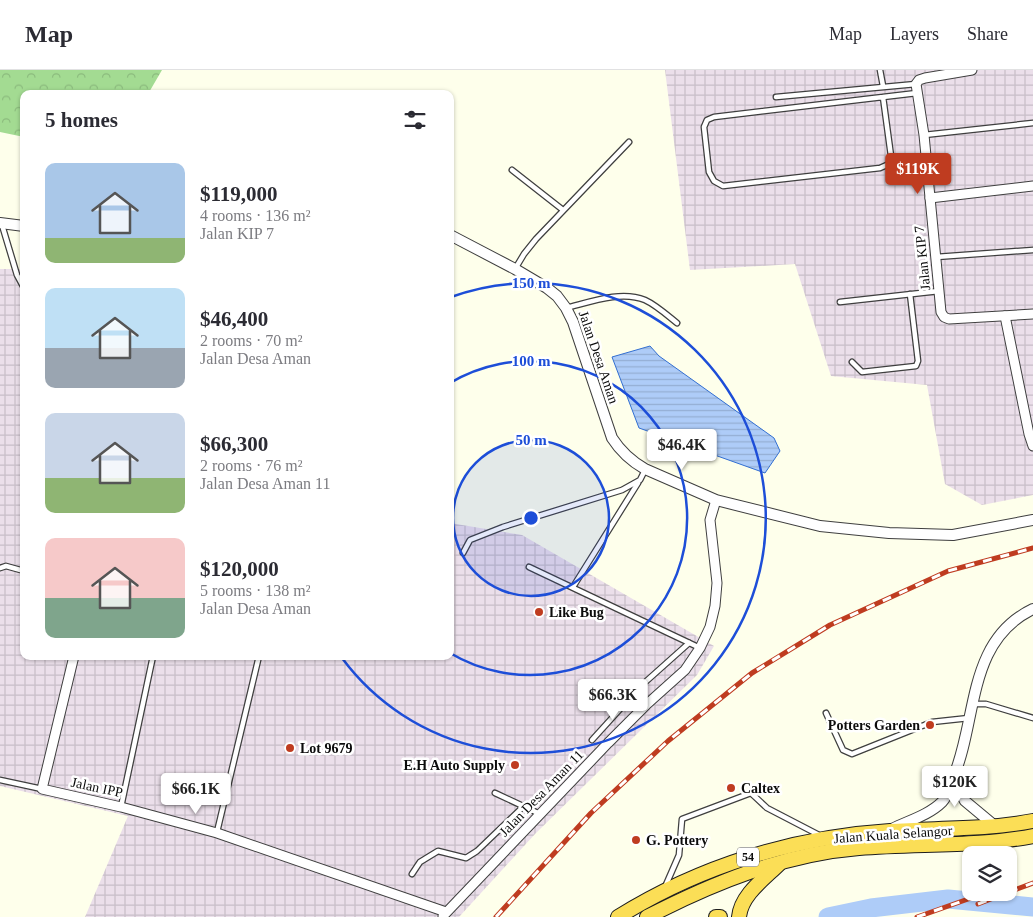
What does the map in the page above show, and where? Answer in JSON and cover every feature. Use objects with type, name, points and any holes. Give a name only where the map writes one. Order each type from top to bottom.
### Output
[{"type":"highway","name":"Jalan Kuala Selangor","points":[[618,917],[664,890],[696,875],[803,842],[889,831],[995,826],[1033,821]]},
{"type":"highway","name":"Jalan Kuala Selangor","points":[[647,917],[717,883],[750,871],[840,850],[948,845],[1033,836]]},
{"type":"highway","points":[[739,917],[740,908],[746,898],[779,864]]},
{"type":"street","points":[[917,88],[925,78],[972,70]]},
{"type":"street","name":"Jalan KIP 7","points":[[917,88],[924,135],[941,312],[946,318],[1005,316]]},
{"type":"street","points":[[930,198],[1033,186]]},
{"type":"street","points":[[1,223],[20,225]]},
{"type":"street","name":"Jalan Desa Aman","points":[[454,237],[515,269],[552,292],[566,308],[573,322],[612,438],[628,458],[646,469],[716,500],[820,526],[889,533],[953,535],[1033,520]]},
{"type":"street","points":[[1033,314],[1005,316],[1028,434],[1033,446]]},
{"type":"street","name":"Jalan Desa Aman 11","points":[[443,915],[646,705],[685,670],[700,648],[710,627],[715,606],[717,583],[710,520],[716,500]]},
{"type":"street","points":[[889,831],[935,807],[944,800],[959,765],[972,704],[989,651],[1008,624],[1033,609]]},
{"type":"street","points":[[42,789],[73,660]]},
{"type":"street","points":[[959,765],[960,791],[965,801],[995,826]]},
{"type":"street","name":"Jalan IPP","points":[[42,789],[121,806],[217,833],[443,915]]},
{"type":"lane","points":[[880,70],[882,86]]},
{"type":"lane","points":[[776,97],[882,86],[917,88]]},
{"type":"lane","points":[[883,97],[891,156],[889,164],[880,168],[723,186],[714,181],[709,172],[704,127],[707,120],[714,117],[883,97],[917,88]]},
{"type":"lane","points":[[924,135],[1033,123]]},
{"type":"lane","points":[[515,269],[524,254],[563,210],[629,142]]},
{"type":"lane","points":[[512,170],[563,210]]},
{"type":"lane","points":[[1,223],[20,281]]},
{"type":"lane","points":[[936,257],[1033,250]]},
{"type":"lane","points":[[840,302],[939,291]]},
{"type":"lane","points":[[852,362],[862,372],[916,366],[918,360],[910,294]]},
{"type":"lane","points":[[566,308],[611,297],[628,296],[644,300],[677,323]]},
{"type":"lane","points":[[573,587],[646,469]]},
{"type":"lane","points":[[463,553],[470,540],[503,527],[622,490],[640,480]]},
{"type":"lane","points":[[0,568],[6,566],[20,570]]},
{"type":"lane","points":[[530,566],[700,648]]},
{"type":"lane","points":[[592,740],[642,685],[689,643]]},
{"type":"lane","points":[[121,806],[152,660]]},
{"type":"lane","points":[[217,833],[258,660]]},
{"type":"lane","points":[[972,704],[986,704],[1033,718]]},
{"type":"lane","points":[[826,713],[843,750],[852,754],[932,722],[969,718]]},
{"type":"lane","points":[[0,780],[42,789]]},
{"type":"lane","points":[[496,793],[525,805],[540,814]]},
{"type":"lane","points":[[664,890],[679,855],[682,819],[751,793],[767,808],[826,839]]},
{"type":"lane","points":[[412,874],[420,862],[438,852],[466,858],[477,851],[525,805]]},
{"type":"shaded area","points":[[665,70],[1033,70],[1033,495],[982,505],[945,484],[927,385],[831,376],[795,264],[690,270]]},
{"type":"shaded area","points":[[0,269],[20,269],[20,660],[454,660],[454,524],[522,535],[714,646],[697,675],[535,834],[459,917],[85,917],[128,816],[0,786]]},
{"type":"green space","points":[[0,70],[162,70],[150,90],[20,90],[20,136],[0,132]]},
{"type":"water","points":[[650,346],[659,356],[774,438],[780,451],[765,473],[639,428],[612,357]]},
{"type":"waterway","points":[[828,917],[871,908],[948,899],[1033,907]]},
{"type":"railway","points":[[496,917],[591,813],[668,741],[752,673],[830,625],[948,571],[1033,548]]},
{"type":"railway","points":[[1017,889],[1033,883]]},
{"type":"railway","points":[[917,917],[962,901]]},
{"type":"railway","points":[[978,904],[986,901]]},
{"type":"place","name":"Like Bug","points":[[539,612]]},
{"type":"place","name":"Potters Garden","points":[[930,725]]},
{"type":"place","name":"Lot 9679","points":[[290,748]]},
{"type":"place","name":"E.H Auto Supply","points":[[515,765]]},
{"type":"place","name":"Caltex","points":[[731,788]]},
{"type":"place","name":"G. Pottery","points":[[636,840]]}]
